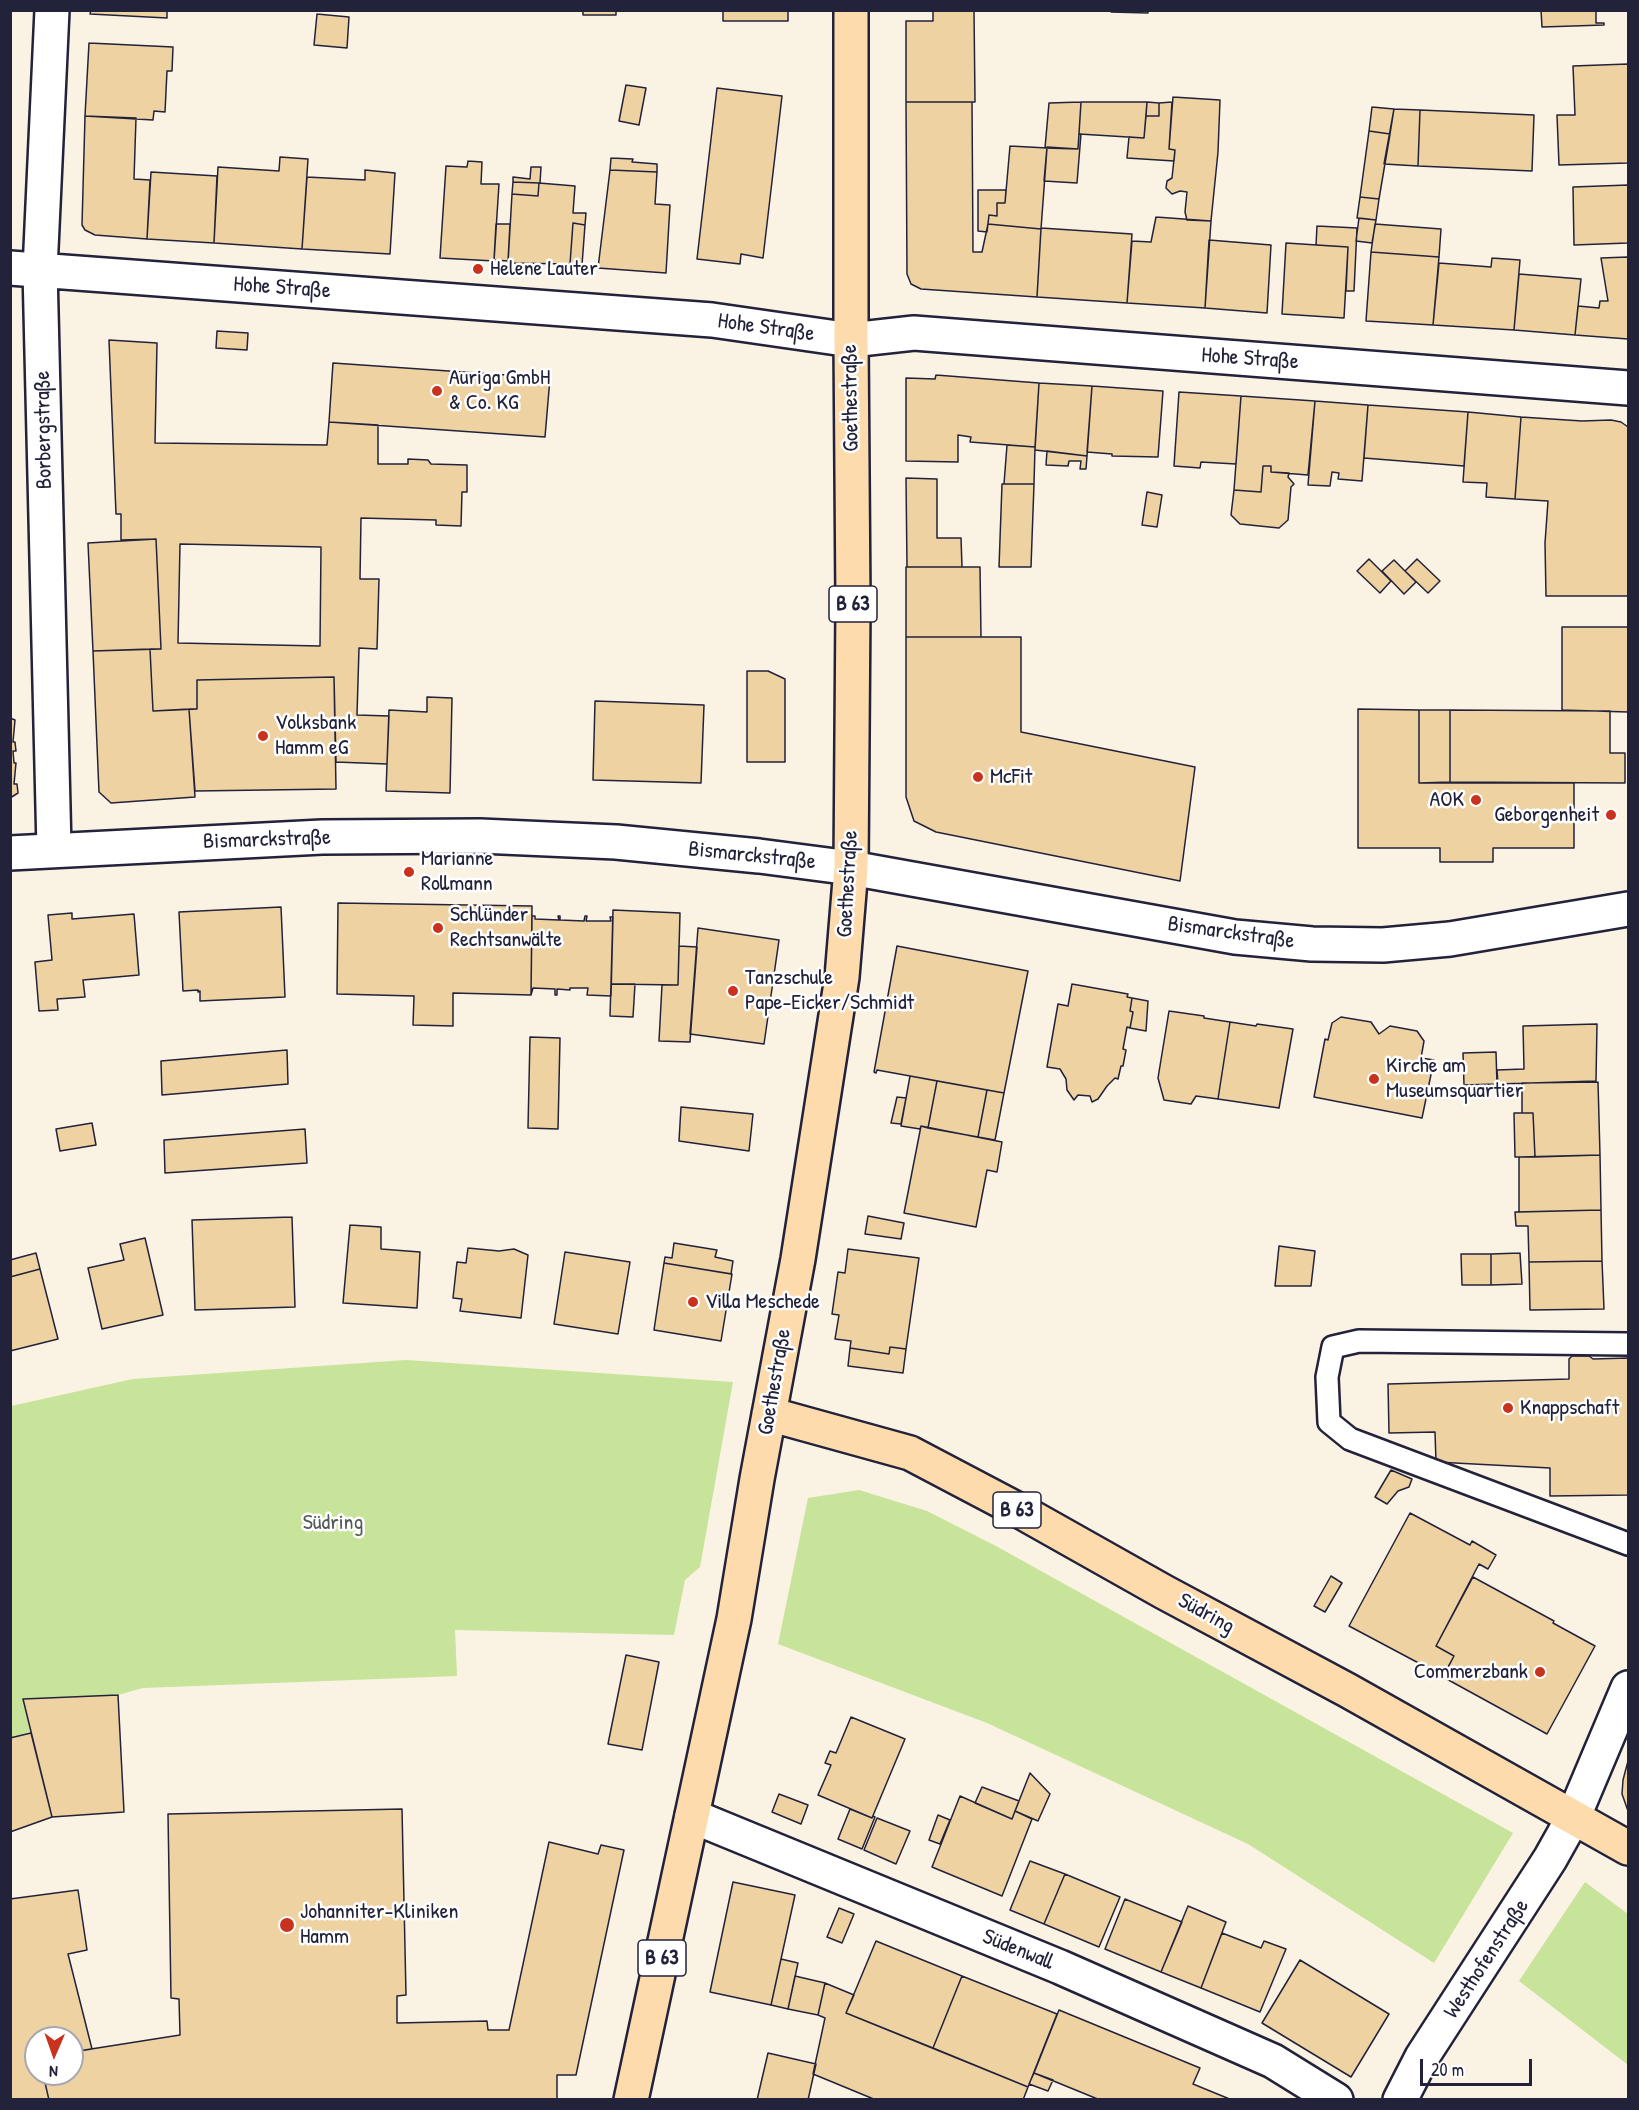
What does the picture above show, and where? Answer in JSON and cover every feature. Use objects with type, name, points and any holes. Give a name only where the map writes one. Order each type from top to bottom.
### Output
[{"type":"main road","name":"Goethestraße","points":[[692,1816],[730,1641],[798,1259],[842,977],[851,868],[853,604],[851,10]]},
{"type":"main road","name":"Südring","points":[[769,1414],[910,1453],[1347,1690],[1629,1848]]},
{"type":"main road","name":"B 63","points":[[631,2100],[692,1816]]},
{"type":"street","name":"Borbergstraße","points":[[52,10],[25,269],[54,849]]},
{"type":"street","name":"Hohe Straße","points":[[25,269],[712,320],[851,340],[914,333],[1629,388]]},
{"type":"street","name":"Bismarckstraße","points":[[10,853],[322,837],[480,836],[616,843],[759,856],[851,868],[1235,937],[1312,944],[1383,945],[1450,939],[1629,909]]},
{"type":"street","name":"Westhofenstraße","points":[[1400,2100],[1422,2057],[1538,1880],[1573,1818],[1629,1688]]},
{"type":"street","name":"Südenwall","points":[[692,1816],[1060,1967],[1273,2061],[1336,2100]]},
{"type":"lane","points":[[1629,1344],[1359,1341],[1334,1347],[1327,1377],[1329,1422],[1350,1439],[1629,1544]]},
{"type":"green space","name":"Südring","points":[[406,1360],[733,1382],[700,1567],[685,1580],[674,1635],[455,1630],[457,1676],[143,1688],[118,1695],[23,1699],[31,1733],[11,1738],[11,1406],[133,1379]]},
{"type":"green space","points":[[859,1490],[927,1511],[996,1546],[1513,1833],[1434,1963],[1248,1844],[987,1723],[778,1644],[808,1498]]},
{"type":"green space","points":[[1585,1882],[1628,1914],[1628,2065],[1519,1981]]},
{"type":"building","points":[[91,10],[167,10],[167,18],[90,14]]},
{"type":"building","points":[[583,10],[616,10],[616,15],[583,15]]},
{"type":"building","points":[[723,10],[788,10],[788,21],[723,21]]},
{"type":"building","points":[[933,10],[974,10],[975,102],[906,102],[906,21],[933,21]]},
{"type":"building","points":[[1111,10],[1148,10],[1148,13],[1111,12]]},
{"type":"building","points":[[1541,10],[1596,10],[1596,23],[1604,23],[1604,25],[1542,27]]},
{"type":"building","points":[[317,14],[349,17],[347,48],[314,45]]},
{"type":"building","points":[[89,43],[173,47],[172,71],[167,71],[165,112],[154,111],[153,120],[85,116]]},
{"type":"building","points":[[1628,64],[1628,163],[1559,165],[1557,115],[1575,115],[1573,66]]},
{"type":"building","points":[[626,85],[646,88],[639,125],[619,121]]},
{"type":"building","points":[[717,88],[782,96],[763,258],[741,254],[740,264],[697,259]]},
{"type":"building","points":[[1173,97],[1220,100],[1218,152],[1211,221],[1187,220],[1185,212],[1187,192],[1180,191],[1172,194],[1166,188],[1167,181],[1172,178],[1175,150],[1169,149]]},
{"type":"building","points":[[906,102],[972,102],[973,252],[982,252],[988,224],[1041,229],[1037,297],[921,289],[911,284],[907,274]]},
{"type":"building","points":[[1081,102],[1078,149],[1045,148],[1049,103]]},
{"type":"building","points":[[1081,102],[1147,102],[1144,138],[1079,134]]},
{"type":"building","points":[[1147,102],[1159,103],[1159,116],[1146,116]]},
{"type":"building","points":[[1172,102],[1169,149],[1175,150],[1174,161],[1127,158],[1129,137],[1144,138],[1146,116],[1159,116],[1159,103]]},
{"type":"building","points":[[1372,107],[1394,109],[1390,134],[1369,131]]},
{"type":"building","points":[[1394,109],[1420,110],[1418,166],[1384,164]]},
{"type":"building","points":[[1420,110],[1534,115],[1532,171],[1418,166]]},
{"type":"building","points":[[85,116],[136,118],[134,179],[150,180],[147,239],[95,235],[85,230],[82,225]]},
{"type":"building","points":[[1369,131],[1390,134],[1379,199],[1360,197]]},
{"type":"building","points":[[1079,134],[1081,134],[1077,183],[1044,181],[1047,147],[1078,149]]},
{"type":"building","points":[[1010,146],[1047,148],[1041,229],[988,224],[989,215],[997,216],[997,203],[1005,203]]},
{"type":"building","points":[[280,157],[308,159],[302,249],[214,243],[218,167],[279,171]]},
{"type":"building","points":[[611,158],[633,159],[632,162],[657,164],[657,172],[610,170]]},
{"type":"building","points":[[468,161],[482,162],[481,184],[499,184],[494,261],[440,258],[446,166],[467,167]]},
{"type":"building","points":[[531,167],[541,167],[540,183],[513,182],[513,177],[530,179]]},
{"type":"building","points":[[365,170],[395,173],[390,254],[302,249],[307,177],[365,180]]},
{"type":"building","points":[[610,170],[657,172],[655,204],[670,205],[666,273],[598,268]]},
{"type":"building","points":[[151,172],[217,176],[214,243],[147,239]]},
{"type":"building","points":[[513,182],[539,183],[538,196],[512,194]]},
{"type":"building","points":[[539,183],[575,186],[573,213],[586,213],[585,225],[573,223],[570,264],[508,263],[512,194],[538,196]]},
{"type":"building","points":[[1628,185],[1628,243],[1574,245],[1573,187]]},
{"type":"building","points":[[978,190],[1006,190],[1005,203],[997,203],[997,216],[989,215],[987,232],[978,231]]},
{"type":"building","points":[[1360,197],[1379,199],[1376,220],[1357,218]]},
{"type":"building","points":[[1156,217],[1211,221],[1205,308],[1127,303],[1132,241],[1151,242]]},
{"type":"building","points":[[1359,218],[1376,220],[1372,243],[1356,241]]},
{"type":"building","points":[[573,223],[585,225],[582,265],[570,264]]},
{"type":"building","points":[[496,224],[510,224],[508,261],[494,260]]},
{"type":"building","points":[[1375,224],[1441,229],[1439,257],[1371,252]]},
{"type":"building","points":[[1317,226],[1357,228],[1354,291],[1346,291],[1348,247],[1316,245]]},
{"type":"building","points":[[1041,228],[1132,234],[1127,303],[1037,297]]},
{"type":"building","points":[[1209,240],[1271,245],[1267,313],[1205,308]]},
{"type":"building","points":[[1286,243],[1348,247],[1344,318],[1282,314]]},
{"type":"building","points":[[1371,252],[1439,257],[1433,325],[1366,321]]},
{"type":"building","points":[[1628,257],[1628,339],[1575,335],[1578,306],[1599,308],[1600,301],[1608,301],[1601,258]]},
{"type":"building","points":[[1492,258],[1520,260],[1514,330],[1433,325],[1439,263],[1491,267]]},
{"type":"building","points":[[1519,274],[1581,279],[1575,335],[1514,330]]},
{"type":"building","points":[[217,331],[248,333],[247,350],[216,348]]},
{"type":"building","points":[[109,340],[157,343],[155,443],[327,445],[329,422],[378,425],[378,464],[408,464],[408,459],[428,460],[431,464],[467,465],[467,492],[462,492],[461,526],[436,525],[436,520],[361,518],[360,579],[379,579],[377,649],[359,648],[357,715],[389,716],[387,764],[336,762],[334,677],[197,680],[197,709],[153,711],[150,649],[161,649],[156,539],[121,540],[121,514],[116,514]],"holes":[[[180,544],[321,547],[320,646],[178,643]]]},
{"type":"building","points":[[333,363],[550,378],[545,437],[329,422]]},
{"type":"building","points":[[936,375],[1039,383],[1035,447],[970,442],[971,437],[958,435],[958,462],[906,461],[906,378],[935,379]]},
{"type":"building","points":[[1039,383],[1092,386],[1087,456],[1035,450]]},
{"type":"building","points":[[1092,386],[1163,391],[1158,457],[1112,456],[1112,454],[1087,452]]},
{"type":"building","points":[[1179,392],[1241,396],[1236,464],[1201,462],[1200,468],[1174,466]]},
{"type":"building","points":[[1241,396],[1315,401],[1308,475],[1271,472],[1271,466],[1263,466],[1261,492],[1234,490]]},
{"type":"building","points":[[1315,401],[1368,405],[1362,481],[1338,479],[1339,473],[1332,472],[1330,486],[1308,485]]},
{"type":"building","points":[[1368,405],[1468,412],[1464,466],[1364,458]]},
{"type":"building","points":[[1468,412],[1521,417],[1515,499],[1486,497],[1487,483],[1463,482]]},
{"type":"building","points":[[1521,417],[1582,421],[1611,420],[1621,422],[1628,427],[1628,596],[1546,596],[1545,543],[1548,501],[1515,499]]},
{"type":"building","points":[[1007,445],[1035,447],[1034,484],[1004,484]]},
{"type":"building","points":[[1047,451],[1087,456],[1086,469],[1080,469],[1081,461],[1069,461],[1068,466],[1046,465]]},
{"type":"building","points":[[1263,466],[1271,466],[1271,472],[1289,473],[1288,477],[1294,484],[1291,487],[1288,520],[1279,528],[1240,524],[1231,515],[1234,490],[1261,492]]},
{"type":"building","points":[[906,478],[937,479],[937,538],[961,538],[962,567],[907,567]]},
{"type":"building","points":[[1002,484],[1034,484],[1031,567],[999,567]]},
{"type":"building","points":[[1147,492],[1162,495],[1157,527],[1142,525]]},
{"type":"building","points":[[156,539],[161,649],[93,651],[88,543]]},
{"type":"building","points":[[1369,559],[1391,581],[1380,593],[1357,571]]},
{"type":"building","points":[[1417,559],[1440,581],[1428,593],[1405,571]]},
{"type":"building","points":[[1394,560],[1416,582],[1404,594],[1382,571]]},
{"type":"building","points":[[906,567],[980,567],[981,637],[906,637]]},
{"type":"building","points":[[1562,627],[1628,627],[1628,712],[1562,710]]},
{"type":"building","points":[[906,637],[1021,637],[1021,732],[1195,767],[1180,881],[936,832],[914,821],[906,797]]},
{"type":"building","points":[[150,649],[153,711],[189,709],[195,797],[111,803],[99,792],[93,651]]},
{"type":"building","points":[[747,671],[768,671],[785,679],[785,762],[747,762]]},
{"type":"building","name":"Volksbank Hamm eG","points":[[334,677],[336,789],[195,791],[189,709],[197,709],[197,680]]},
{"type":"building","points":[[427,697],[452,698],[450,793],[386,791],[389,710],[427,712]]},
{"type":"building","points":[[595,701],[704,705],[701,783],[593,780]]},
{"type":"building","points":[[1358,709],[1419,710],[1419,783],[1574,783],[1574,848],[1493,848],[1493,862],[1440,862],[1440,848],[1358,848]]},
{"type":"building","points":[[1419,710],[1450,710],[1450,782],[1419,783]]},
{"type":"building","points":[[1450,710],[1610,711],[1610,753],[1625,753],[1625,783],[1450,782]]},
{"type":"building","points":[[10,718],[15,720],[14,784],[17,784],[18,793],[10,798]]},
{"type":"building","points":[[338,903],[532,906],[531,995],[453,993],[453,1026],[413,1025],[414,996],[337,994]]},
{"type":"building","points":[[281,907],[285,997],[200,1001],[200,991],[183,991],[179,912]]},
{"type":"building","points":[[613,910],[680,913],[678,985],[611,984]]},
{"type":"building","points":[[72,913],[72,919],[134,914],[139,975],[83,980],[85,997],[57,999],[58,1010],[39,1011],[35,962],[52,960],[48,915]]},
{"type":"building","points":[[532,916],[535,916],[535,919],[559,920],[558,916],[560,916],[560,920],[584,921],[585,916],[587,916],[586,921],[611,921],[610,917],[613,917],[611,996],[587,995],[588,988],[557,989],[557,995],[555,995],[555,989],[533,988],[531,995]]},
{"type":"building","name":"Tanzschule Pape-Eicker/Schmidt","points":[[698,928],[779,940],[764,1044],[690,1034]]},
{"type":"building","points":[[679,946],[697,947],[690,1042],[659,1041],[662,985],[678,985]]},
{"type":"building","points":[[897,946],[1028,971],[1004,1093],[877,1070],[876,1073],[874,1072]]},
{"type":"building","points":[[611,984],[635,984],[633,1017],[610,1016]]},
{"type":"building","points":[[1072,984],[1128,994],[1127,997],[1132,998],[1130,1011],[1133,1012],[1130,1028],[1127,1027],[1123,1049],[1126,1050],[1118,1079],[1115,1078],[1098,1099],[1092,1102],[1090,1096],[1078,1095],[1074,1100],[1067,1090],[1066,1079],[1060,1069],[1047,1067],[1058,1004],[1068,1006]]},
{"type":"building","points":[[1132,998],[1148,1001],[1146,1031],[1130,1028],[1133,1012],[1130,1011]]},
{"type":"building","points":[[1169,1011],[1230,1022],[1218,1099],[1196,1096],[1191,1104],[1164,1100],[1158,1078]]},
{"type":"building","name":"Kirche am Museumsquartier","points":[[1341,1017],[1371,1022],[1379,1034],[1390,1026],[1417,1031],[1424,1041],[1421,1058],[1434,1060],[1422,1118],[1314,1097],[1325,1039],[1328,1040],[1332,1023]]},
{"type":"building","points":[[1230,1022],[1293,1029],[1279,1108],[1218,1099]]},
{"type":"building","points":[[1597,1024],[1596,1081],[1498,1084],[1497,1070],[1524,1069],[1523,1026]]},
{"type":"building","points":[[530,1037],[560,1038],[558,1129],[528,1128]]},
{"type":"building","points":[[287,1050],[288,1084],[162,1095],[161,1061]]},
{"type":"building","points":[[1496,1052],[1497,1084],[1464,1085],[1463,1053]]},
{"type":"building","points":[[910,1076],[937,1081],[928,1128],[901,1126]]},
{"type":"building","points":[[937,1081],[987,1090],[978,1137],[928,1128]]},
{"type":"building","points":[[1598,1082],[1600,1155],[1535,1157],[1533,1113],[1522,1113],[1522,1083]]},
{"type":"building","points":[[987,1090],[1004,1093],[995,1140],[978,1137]]},
{"type":"building","points":[[897,1097],[906,1098],[901,1124],[891,1123]]},
{"type":"building","points":[[681,1107],[753,1114],[749,1151],[679,1141]]},
{"type":"building","points":[[1514,1113],[1533,1113],[1535,1157],[1515,1157]]},
{"type":"building","points":[[92,1123],[96,1145],[60,1151],[56,1129]]},
{"type":"building","points":[[921,1126],[1002,1142],[997,1172],[987,1170],[976,1227],[904,1213]]},
{"type":"building","points":[[305,1129],[307,1163],[165,1173],[164,1140]]},
{"type":"building","points":[[1600,1155],[1601,1210],[1519,1212],[1519,1157]]},
{"type":"building","points":[[1601,1210],[1602,1261],[1529,1262],[1528,1226],[1516,1226],[1515,1212]]},
{"type":"building","points":[[868,1216],[904,1223],[901,1239],[865,1234]]},
{"type":"building","points":[[292,1217],[295,1307],[195,1310],[192,1220]]},
{"type":"building","points":[[350,1225],[381,1227],[381,1249],[420,1252],[417,1308],[343,1303]]},
{"type":"building","points":[[145,1238],[163,1315],[102,1329],[88,1268],[124,1260],[120,1244]]},
{"type":"building","points":[[674,1243],[717,1250],[715,1257],[733,1261],[731,1274],[664,1263],[665,1257],[672,1258]]},
{"type":"building","points":[[1279,1246],[1315,1251],[1311,1286],[1275,1286]]},
{"type":"building","points":[[468,1248],[499,1251],[514,1249],[528,1255],[521,1318],[460,1311],[462,1299],[453,1298],[457,1262],[466,1263]]},
{"type":"building","points":[[848,1249],[919,1258],[906,1349],[890,1347],[889,1354],[850,1348],[851,1341],[835,1339],[839,1315],[832,1314],[838,1272],[845,1273]]},
{"type":"building","points":[[565,1252],[630,1262],[618,1334],[554,1324]]},
{"type":"building","points":[[36,1253],[40,1269],[10,1277],[10,1260]]},
{"type":"building","points":[[1520,1253],[1522,1284],[1491,1285],[1491,1254]]},
{"type":"building","points":[[1461,1254],[1491,1254],[1491,1285],[1462,1285]]},
{"type":"building","points":[[1602,1261],[1604,1309],[1530,1310],[1529,1262]]},
{"type":"building","name":"Villa Meschede","points":[[664,1263],[732,1274],[721,1341],[654,1330]]},
{"type":"building","points":[[40,1269],[58,1339],[10,1351],[10,1277]]},
{"type":"building","points":[[890,1347],[906,1349],[903,1373],[848,1366],[850,1348],[889,1354]]},
{"type":"building","name":"Knappschaft","points":[[1572,1356],[1589,1356],[1593,1359],[1628,1358],[1628,1495],[1550,1496],[1550,1468],[1436,1462],[1435,1432],[1389,1433],[1388,1384],[1569,1379],[1569,1359]]},
{"type":"building","points":[[1391,1470],[1412,1479],[1409,1487],[1398,1491],[1387,1504],[1375,1497]]},
{"type":"building","points":[[1410,1513],[1470,1545],[1472,1541],[1496,1555],[1488,1569],[1479,1564],[1436,1646],[1454,1656],[1443,1676],[1349,1626]]},
{"type":"building","points":[[1331,1576],[1342,1583],[1325,1612],[1314,1606]]},
{"type":"building","points":[[1473,1577],[1595,1646],[1547,1734],[1443,1677],[1454,1656],[1436,1646]]},
{"type":"building","points":[[626,1655],[659,1662],[642,1750],[608,1744]]},
{"type":"building","points":[[118,1695],[124,1812],[52,1817],[23,1699]]},
{"type":"building","points":[[851,1717],[905,1739],[872,1818],[818,1795],[831,1765],[825,1763],[830,1751],[836,1753]]},
{"type":"building","points":[[31,1733],[52,1817],[10,1832],[10,1738]]},
{"type":"building","points":[[1628,1761],[1628,1811],[1622,1794]]},
{"type":"building","points":[[1030,1773],[1050,1794],[1038,1821],[1015,1811]]},
{"type":"building","points":[[982,1787],[1019,1801],[1012,1819],[975,1803]]},
{"type":"building","points":[[779,1794],[808,1805],[801,1824],[772,1812]]},
{"type":"building","points":[[960,1796],[1012,1819],[1015,1811],[1032,1819],[1002,1896],[932,1867]]},
{"type":"building","name":"Johanniter-Kliniken Hamm","points":[[402,1809],[406,1995],[397,1996],[397,2023],[487,2021],[488,2030],[509,2030],[549,1842],[598,1854],[601,1845],[624,1850],[576,2075],[557,2075],[557,2100],[49,2100],[46,2086],[84,2086],[84,2050],[180,2035],[179,1999],[171,1998],[168,1814]]},
{"type":"building","points":[[850,1809],[872,1818],[875,1817],[862,1849],[838,1839]]},
{"type":"building","points":[[938,1815],[950,1820],[940,1844],[929,1840]]},
{"type":"building","points":[[877,1818],[910,1831],[896,1864],[864,1850]]},
{"type":"building","points":[[1030,1861],[1065,1874],[1044,1924],[1010,1910]]},
{"type":"building","points":[[1065,1874],[1120,1897],[1099,1947],[1044,1924]]},
{"type":"building","points":[[733,1882],[795,1895],[771,2005],[710,1992]]},
{"type":"building","points":[[78,1890],[87,1950],[68,1954],[92,2049],[84,2050],[84,2026],[24,2026],[24,2086],[46,2086],[49,2100],[10,2100],[10,1899]]},
{"type":"building","points":[[1125,1899],[1182,1922],[1161,1972],[1105,1949]]},
{"type":"building","points":[[1188,1906],[1226,1922],[1201,1988],[1161,1972]]},
{"type":"building","points":[[839,1908],[854,1914],[842,1943],[827,1937]]},
{"type":"building","points":[[1222,1933],[1261,1948],[1264,1941],[1286,1949],[1260,2012],[1201,1988]]},
{"type":"building","points":[[876,1941],[962,1976],[933,2048],[846,2013]]},
{"type":"building","points":[[781,1959],[798,1963],[788,2009],[771,2005]]},
{"type":"building","points":[[1300,1960],[1389,2014],[1351,2077],[1262,2023]]},
{"type":"building","points":[[795,1976],[825,1983],[818,2015],[788,2009]]},
{"type":"building","points":[[962,1976],[1057,2014],[1028,2087],[933,2048]]},
{"type":"building","points":[[825,1983],[854,1995],[846,2013],[1028,2087],[1023,2100],[876,2100],[813,2074],[825,2018],[818,2015]]},
{"type":"building","points":[[1059,2010],[1200,2068],[1193,2084],[1232,2100],[1100,2100],[1034,2073]]},
{"type":"building","points":[[768,2053],[816,2064],[808,2100],[757,2100]]},
{"type":"building","points":[[1034,2073],[1053,2080],[1048,2091],[1029,2084]]},
{"type":"place","name":"Helene Lauter","points":[[478,269]]},
{"type":"place","name":"Auriga GmbH & Co. KG","points":[[437,391]]},
{"type":"place","name":"Volksbank Hamm eG","points":[[263,736]]},
{"type":"place","name":"McFit","points":[[978,777]]},
{"type":"place","name":"AOK","points":[[1476,800]]},
{"type":"place","name":"Geborgenheit","points":[[1611,815]]},
{"type":"place","name":"Marianne Rollmann","points":[[409,872]]},
{"type":"place","name":"Schlünder Rechtsanwälte","points":[[438,928]]},
{"type":"place","name":"Tanzschule Pape-Eicker/Schmidt","points":[[733,991]]},
{"type":"place","name":"Kirche am Museumsquartier","points":[[1374,1079]]},
{"type":"place","name":"Villa Meschede","points":[[693,1302]]},
{"type":"place","name":"Knappschaft","points":[[1508,1408]]},
{"type":"place","name":"Commerzbank","points":[[1540,1672]]},
{"type":"place","name":"Johanniter-Kliniken Hamm","points":[[287,1925]]}]
